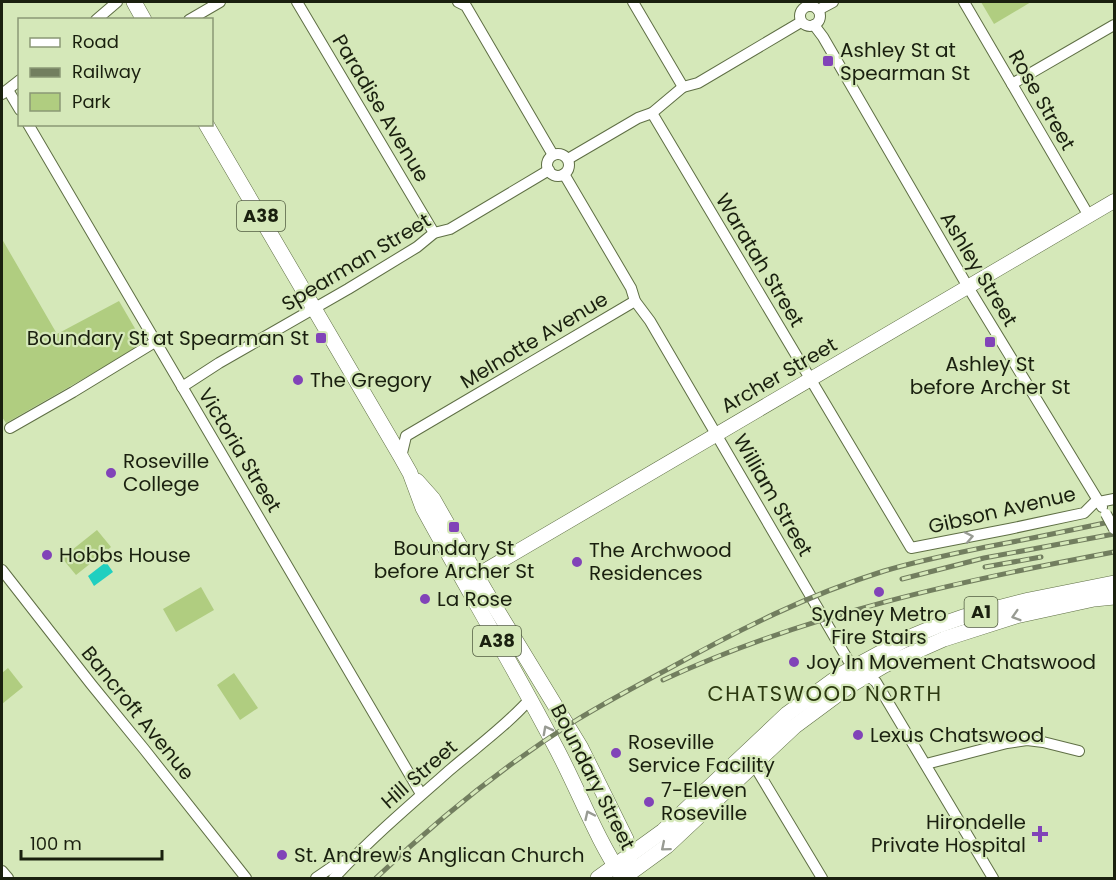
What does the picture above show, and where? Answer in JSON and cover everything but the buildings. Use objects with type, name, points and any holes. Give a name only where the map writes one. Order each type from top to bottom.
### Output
[{"type":"highway","points":[[134,2],[143,18]]},
{"type":"highway","name":"Boundary Street","points":[[208,126],[410,473],[433,499],[470,579],[564,762],[605,850],[621,875]]},
{"type":"highway","name":"Boundary Street","points":[[470,579],[581,748],[624,834],[630,855],[621,875]]},
{"type":"highway","name":"A1","points":[[862,670],[908,638],[963,617],[1029,600],[1114,583]]},
{"type":"highway","name":"A1","points":[[598,879],[621,875],[667,846],[750,759],[787,714],[838,677],[886,664],[944,639],[1009,618],[1034,611],[1114,597]]},
{"type":"highway","name":"A1","points":[[630,855],[663,831],[750,759]]},
{"type":"main road","name":"Archer Street","points":[[470,579],[1114,201]]},
{"type":"street","points":[[98,18],[117,2]]},
{"type":"street","points":[[192,18],[219,2]]},
{"type":"street","name":"Paradise Avenue","points":[[297,2],[434,233]]},
{"type":"street","points":[[458,2],[466,6],[553,155]]},
{"type":"street","points":[[633,2],[683,87]]},
{"type":"street","points":[[818,10],[833,2]]},
{"type":"street","name":"Rose Street","points":[[964,2],[1089,216]]},
{"type":"street","points":[[802,5],[818,10],[820,19],[814,25],[807,26],[801,22],[799,15],[802,5]]},
{"type":"street","points":[[568,159],[638,118],[652,114],[683,87],[698,82],[801,22]]},
{"type":"street","name":"Ashley Street","points":[[814,25],[1114,529]]},
{"type":"street","points":[[1012,84],[1114,25]]},
{"type":"street","points":[[18,82],[5,92],[18,108]]},
{"type":"street","name":"Waratah Street","points":[[652,114],[911,548]]},
{"type":"street","name":"Victoria Street","points":[[29,126],[422,794]]},
{"type":"street","points":[[561,154],[568,159],[569,167],[564,174],[554,175],[549,170],[548,162],[553,155],[561,154]]},
{"type":"street","name":"Spearman Street","points":[[182,387],[219,363],[417,248],[434,233],[450,229],[549,170]]},
{"type":"street","name":"William Street","points":[[564,174],[631,288],[635,301],[650,321],[848,660],[876,682],[993,879]]},
{"type":"street","name":"Melnotte Avenue","points":[[401,456],[406,436],[635,301]]},
{"type":"street","points":[[10,428],[155,342]]},
{"type":"street","name":"Gibson Avenue","points":[[911,548],[1084,513],[1094,503],[1114,499]]},
{"type":"street","name":"Bancroft Avenue","points":[[2,570],[246,879]]},
{"type":"street","name":"Hill Street","points":[[334,879],[422,794],[501,727],[530,699]]},
{"type":"street","points":[[926,764],[1027,740],[1079,751]]},
{"type":"street","points":[[750,759],[822,879]]},
{"type":"street","points":[[316,879],[334,865],[354,858]]},
{"type":"street","points":[[2,871],[8,879]]},
{"type":"green space","points":[[981,2],[1031,2],[994,24]]},
{"type":"green space","points":[[2,239],[57,334],[119,301],[144,344],[6,423],[2,417]]},
{"type":"green space","points":[[97,530],[111,547],[76,575],[62,558]]},
{"type":"green space","points":[[201,587],[214,610],[176,632],[163,609]]},
{"type":"green space","points":[[8,668],[23,687],[2,704],[2,673]]},
{"type":"green space","points":[[234,673],[258,708],[240,720],[217,685]]},
{"type":"water","points":[[106,562],[113,572],[94,586],[88,576]]},
{"type":"railway","points":[[376,878],[471,795],[548,738],[610,700],[748,626],[828,591],[896,567],[1114,521]]},
{"type":"railway","points":[[902,579],[984,558],[1114,534]]},
{"type":"railway","points":[[663,680],[772,636],[884,602],[999,575],[1114,552]]},
{"type":"railway","points":[[985,567],[1041,557]]},
{"type":"place","name":"Ashley St at Spearman St","points":[[828,61]]},
{"type":"place","name":"Boundary St at Spearman St","points":[[321,338]]},
{"type":"place","name":"Ashley St before Archer St","points":[[990,342]]},
{"type":"place","name":"The Gregory","points":[[298,380]]},
{"type":"place","name":"Roseville College","points":[[111,473]]},
{"type":"place","name":"Boundary St before Archer St","points":[[454,527]]},
{"type":"place","name":"Hobbs House","points":[[47,555]]},
{"type":"place","name":"The Archwood Residences","points":[[577,562]]},
{"type":"place","name":"Sydney Metro Fire Stairs","points":[[879,592]]},
{"type":"place","name":"La Rose","points":[[425,599]]},
{"type":"place","name":"Joy In Movement Chatswood","points":[[794,662]]},
{"type":"place","name":"Lexus Chatswood","points":[[858,735]]},
{"type":"place","name":"Roseville Service Facility","points":[[616,753]]},
{"type":"place","name":"7-Eleven Roseville","points":[[649,802]]},
{"type":"place","name":"Hirondelle Private Hospital","points":[[1040,834]]},
{"type":"place","name":"St. Andrew's Anglican Church","points":[[282,855]]},
{"type":"district","name":"CHATSWOOD NORTH","points":[[825,694]]}]
